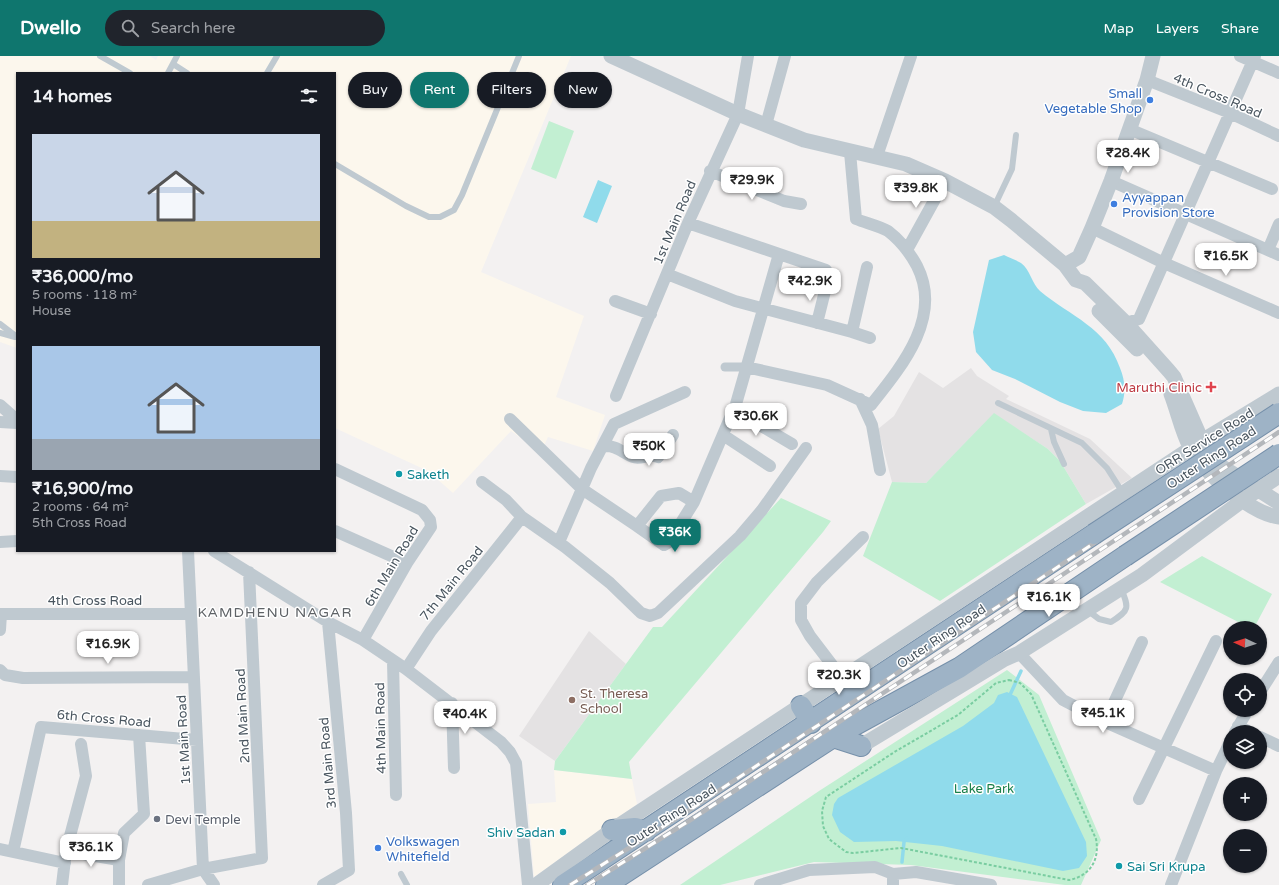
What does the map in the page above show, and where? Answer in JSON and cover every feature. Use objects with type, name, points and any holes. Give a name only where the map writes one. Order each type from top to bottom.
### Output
[{"type":"highway","name":"Outer Ring Road","points":[[563,885],[646,831],[806,714],[1094,534],[1279,413]]},
{"type":"highway","name":"Outer Ring Road","points":[[612,883],[833,737],[959,668],[1279,454]]},
{"type":"highway","points":[[833,737],[861,746]]},
{"type":"highway","points":[[612,830],[635,828],[646,831]]},
{"type":"street","points":[[611,56],[738,114],[804,140],[906,164],[945,181],[994,207],[1065,265],[1076,280],[1078,289],[1082,294],[1161,374],[1168,385],[1210,474],[1253,507],[1279,517]]},
{"type":"street","name":"1st Main Road","points":[[616,396],[710,171],[738,114],[748,56]]},
{"type":"street","points":[[766,125],[786,56]]},
{"type":"street","points":[[877,156],[911,56]]},
{"type":"street","points":[[1065,265],[1079,257],[1092,228],[1111,181],[1147,80],[1153,56]]},
{"type":"street","points":[[1240,56],[1254,59],[1279,73]]},
{"type":"street","points":[[1126,323],[1139,319],[1254,59]]},
{"type":"street","name":"4th Cross Road","points":[[1147,80],[1230,113],[1279,136]]},
{"type":"street","points":[[1129,129],[1272,189]]},
{"type":"street","points":[[725,367],[746,367],[827,385],[871,405],[902,365],[919,332],[926,307],[925,281],[908,248],[886,230],[856,219],[850,152]]},
{"type":"street","points":[[710,171],[784,201],[801,204]]},
{"type":"street","points":[[908,248],[945,181]]},
{"type":"street","points":[[1111,181],[1279,255]]},
{"type":"street","points":[[688,223],[826,270]]},
{"type":"street","points":[[1268,250],[1279,224]]},
{"type":"street","points":[[1092,228],[1164,263],[1279,313]]},
{"type":"street","points":[[510,419],[582,489],[664,546],[669,542],[694,502],[734,410],[779,254]]},
{"type":"street","points":[[852,332],[868,267]]},
{"type":"street","points":[[667,274],[736,301],[870,338]]},
{"type":"street","points":[[1076,280],[1085,283],[1126,323],[1174,378],[1197,445],[1221,466],[1279,503]]},
{"type":"street","points":[[817,323],[826,287]]},
{"type":"street","points":[[615,301],[651,314]]},
{"type":"street","points":[[558,542],[590,468],[604,446],[614,424],[685,392]]},
{"type":"street","name":"ORR Service Road","points":[[536,885],[612,830],[806,714],[842,678],[1126,490],[1279,394]]},
{"type":"street","points":[[860,399],[872,425],[880,470]]},
{"type":"street","points":[[0,405],[16,419]]},
{"type":"street","points":[[734,410],[792,444]]},
{"type":"street","points":[[0,422],[16,423]]},
{"type":"street","points":[[723,434],[770,466]]},
{"type":"street","points":[[604,446],[610,445],[634,457],[648,455],[658,457],[673,435]]},
{"type":"street","points":[[482,482],[506,500],[522,517],[558,542],[610,583],[641,613],[650,616],[658,613],[740,536],[762,510],[806,448]]},
{"type":"street","name":"6th Main Road","points":[[336,469],[422,510],[430,520],[431,527],[407,563],[363,640]]},
{"type":"street","points":[[0,476],[16,477]]},
{"type":"street","points":[[861,746],[1003,660],[1019,653],[1142,575],[1243,500],[1279,476]]},
{"type":"street","points":[[637,526],[661,496],[679,493],[694,502]]},
{"type":"street","name":"7th Main Road","points":[[406,669],[431,631],[522,517]]},
{"type":"street","points":[[336,531],[407,563]]},
{"type":"street","points":[[842,678],[810,636],[801,620],[801,603],[817,582],[863,537]]},
{"type":"street","points":[[0,542],[16,541]]},
{"type":"street","name":"1st Main Road","points":[[188,552],[203,869]]},
{"type":"street","points":[[216,552],[328,622],[363,640],[406,669],[501,742],[510,752],[516,763],[528,885]]},
{"type":"street","name":"2nd Main Road","points":[[203,869],[262,858],[249,572]]},
{"type":"street","points":[[0,614],[0,630]]},
{"type":"street","name":"4th Cross Road","points":[[0,614],[190,614]]},
{"type":"street","name":"3rd Main Road","points":[[323,885],[349,870],[328,622]]},
{"type":"street","points":[[1139,799],[1216,641]]},
{"type":"street","points":[[1105,722],[1142,642]]},
{"type":"street","points":[[1019,653],[1063,700],[1105,722],[1216,771]]},
{"type":"street","name":"4th Main Road","points":[[393,661],[396,795]]},
{"type":"street","points":[[1267,681],[1279,662]]},
{"type":"street","points":[[0,670],[6,675],[23,678],[194,677]]},
{"type":"street","points":[[452,703],[454,768]]},
{"type":"street","name":"6th Cross Road","points":[[13,852],[41,727],[197,740]]},
{"type":"street","points":[[119,885],[119,860],[124,833],[144,814],[139,735]]},
{"type":"street","points":[[1267,740],[1279,746]]},
{"type":"street","points":[[62,885],[66,851],[86,776],[81,744]]},
{"type":"street","points":[[1171,885],[1223,756]]},
{"type":"street","points":[[0,849],[65,863]]},
{"type":"street","points":[[66,851],[119,860]]},
{"type":"street","points":[[760,885],[809,870],[875,867],[893,880],[916,872],[991,885]]},
{"type":"street","points":[[148,885],[173,882],[203,869],[214,885]]},
{"type":"lane","points":[[100,56],[128,72]]},
{"type":"lane","points":[[169,72],[177,56]]},
{"type":"lane","points":[[268,72],[277,56]]},
{"type":"lane","points":[[336,165],[406,206],[429,217],[440,216],[454,210],[462,195],[519,56]]},
{"type":"lane","points":[[173,64],[186,72]]},
{"type":"lane","points":[[994,207],[1012,169],[1016,135]]},
{"type":"lane","points":[[0,324],[16,336]]},
{"type":"lane","points":[[0,333],[16,337]]},
{"type":"lane","points":[[998,404],[1082,443],[1126,490]]},
{"type":"lane","points":[[1051,429],[1054,442],[1064,464]]},
{"type":"lane","points":[[1087,610],[1099,619],[1111,622],[1121,616],[1126,611],[1128,604],[1121,588]]},
{"type":"lane","points":[[401,874],[407,885]]},
{"type":"path","points":[[1009,680],[1015,681],[1024,686],[1031,694],[1096,839],[1098,852],[1093,864],[1083,875],[1069,880],[901,848],[853,853],[846,852],[834,844],[825,833],[821,818],[823,804],[826,797],[896,751],[958,715],[996,683],[1009,680]]},
{"type":"path","points":[[1069,880],[1069,885]]},
{"type":"shaded area","points":[[0,56],[150,56],[156,60],[158,56],[571,56],[564,72],[554,72],[554,97],[481,272],[584,316],[556,397],[605,415],[593,451],[548,437],[541,452],[511,431],[453,493],[428,471],[336,428],[336,72],[16,72],[16,348],[0,342]]},
{"type":"shaded area","points":[[971,368],[977,376],[1009,396],[1006,399],[1090,439],[1132,478],[1086,504],[1060,461],[1048,449],[994,414],[926,483],[892,482],[878,429],[894,416],[919,372],[943,388]]},
{"type":"shaded area","name":"St. Theresa School","points":[[589,631],[626,664],[555,761],[519,736]]},
{"type":"shaded area","points":[[554,770],[632,779],[637,804],[534,877],[528,804],[556,802]]},
{"type":"green space","points":[[549,121],[574,131],[556,179],[531,169]]},
{"type":"green space","points":[[994,413],[1048,449],[1060,461],[1086,504],[940,601],[863,556],[892,482],[926,483]]},
{"type":"green space","points":[[781,498],[831,521],[629,762],[632,779],[554,770],[555,761],[653,627],[662,627]]},
{"type":"green space","points":[[1202,556],[1272,594],[1258,621],[1236,621],[1160,582]]},
{"type":"green space","name":"Lake Park","points":[[1007,670],[1039,695],[1101,840],[1081,885],[1065,885],[911,865],[814,862],[720,885],[680,885],[819,791]]},
{"type":"water","points":[[598,180],[612,186],[597,223],[583,217]]},
{"type":"water","points":[[1004,255],[1021,263],[1027,269],[1035,285],[1040,291],[1097,332],[1106,342],[1114,354],[1123,377],[1124,390],[1122,404],[1106,413],[1083,411],[1060,402],[1015,379],[992,370],[976,352],[973,332],[989,260]]},
{"type":"water","points":[[1007,692],[1017,697],[1086,842],[1087,856],[1079,868],[1063,871],[942,846],[896,841],[854,842],[840,832],[832,815],[834,804],[838,798],[963,726],[994,703],[998,695]]},
{"type":"waterway","points":[[1009,697],[1021,671]]},
{"type":"waterway","points":[[902,862],[904,842],[907,838]]},
{"type":"railway","points":[[570,885],[688,811],[1279,421]]},
{"type":"railway","points":[[587,885],[692,819],[1279,432]]},
{"type":"place","name":"Small Vegetable Shop","points":[[1150,100]]},
{"type":"place","name":"Ayyappan Provision Store","points":[[1114,204]]},
{"type":"place","name":"Maruthi Clinic","points":[[1211,387]]},
{"type":"place","name":"Saketh","points":[[399,474]]},
{"type":"place","name":"St. Theresa School","points":[[572,700]]},
{"type":"place","name":"Devi Temple","points":[[157,819]]},
{"type":"place","name":"Shiv Sadan","points":[[563,832]]},
{"type":"place","name":"Volkswagen Whitefield","points":[[378,848]]},
{"type":"place","name":"Sai Sri Krupa","points":[[1119,866]]},
{"type":"district","name":"KAMDHENU NAGAR","points":[[275,612]]}]
